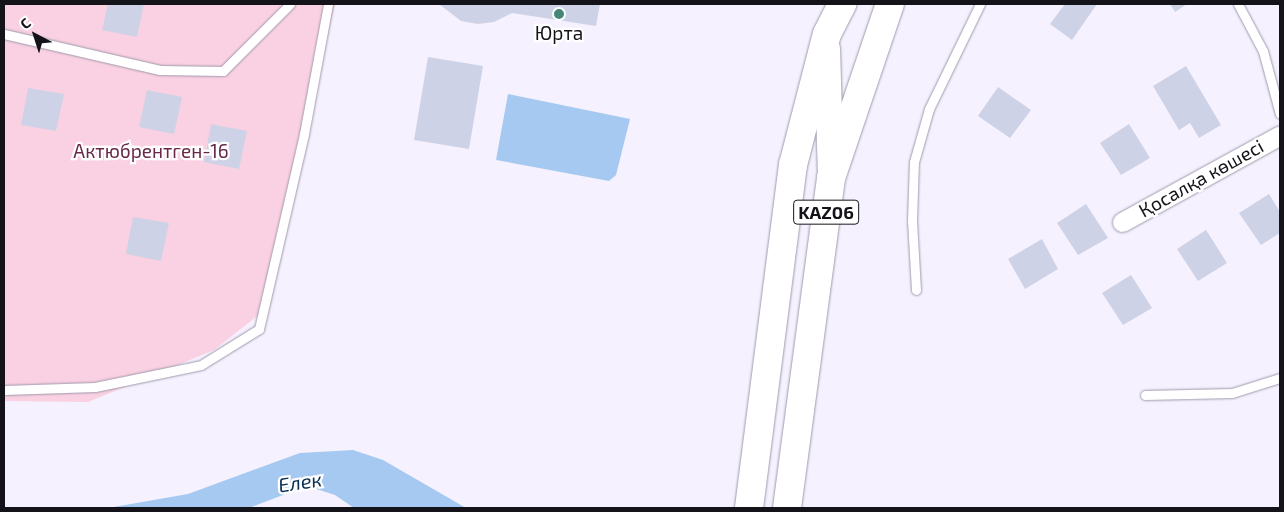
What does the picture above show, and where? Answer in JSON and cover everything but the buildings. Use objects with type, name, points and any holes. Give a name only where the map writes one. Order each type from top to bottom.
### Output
[{"type":"highway","name":"KАZ06","points":[[749,508],[793,165],[827,34],[842,4]]},
{"type":"highway","name":"KАZ06","points":[[787,508],[831,178],[890,4]]},
{"type":"street","points":[[828,4],[827,34],[831,178]]},
{"type":"street","name":"Қосалқа көшесі","points":[[1122,222],[1280,135]]},
{"type":"lane","points":[[4,34],[160,70],[223,71],[290,4]]},
{"type":"lane","points":[[4,390],[94,387],[201,365],[259,328],[304,134],[328,4]]},
{"type":"lane","points":[[916,290],[912,221],[914,162],[929,110],[980,4]]},
{"type":"lane","points":[[1238,4],[1263,51],[1280,114]]},
{"type":"lane","points":[[1145,395],[1232,393],[1280,378]]},
{"type":"green space","name":"Актюбрентген-16","points":[[4,4],[335,4],[266,309],[214,350],[88,402],[4,401]]},
{"type":"water","points":[[508,94],[630,119],[616,175],[609,181],[496,160]]},
{"type":"water","name":"Елек","points":[[353,450],[383,460],[466,508],[354,508],[335,495],[307,486],[249,508],[108,508],[188,494],[300,453]]},
{"type":"place","name":"Юрта","points":[[559,14]]}]
